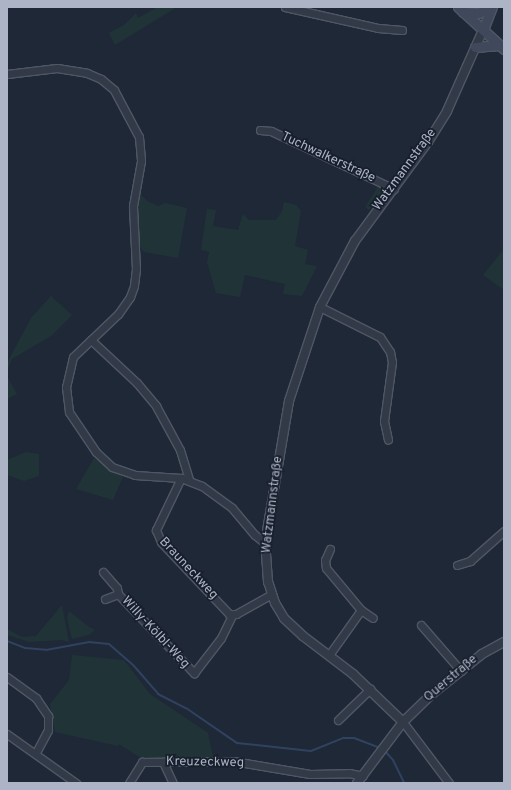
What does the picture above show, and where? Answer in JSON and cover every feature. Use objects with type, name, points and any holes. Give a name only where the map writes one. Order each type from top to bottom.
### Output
[{"type":"main road","points":[[460,9],[476,13],[492,7]]},
{"type":"main road","points":[[483,30],[492,7]]},
{"type":"main road","points":[[460,9],[502,47]]},
{"type":"main road","points":[[475,47],[502,47]]},
{"type":"street","points":[[285,7],[378,28],[402,30]]},
{"type":"street","name":"Watzmannstraße","points":[[449,783],[403,722],[370,689],[290,624],[272,594],[266,573],[266,543],[289,401],[320,307],[355,241],[394,189],[447,111],[483,30]]},
{"type":"street","points":[[7,74],[57,68],[87,73],[101,79],[114,90],[138,131],[142,150],[132,206],[136,277],[130,297],[123,309],[73,357],[66,387],[69,412],[105,462],[118,470],[135,475],[181,478],[189,480],[223,500],[255,535],[266,543]]},
{"type":"street","name":"Tuchwalkerstraße","points":[[260,130],[271,131],[394,189]]},
{"type":"street","points":[[320,307],[380,337],[390,352],[392,362],[384,421],[388,440]]},
{"type":"street","points":[[91,340],[137,383],[156,406],[183,455],[189,480]]},
{"type":"street","name":"Brauneckweg","points":[[181,478],[156,534],[232,615]]},
{"type":"street","points":[[457,565],[470,561],[504,530]]},
{"type":"street","points":[[330,549],[324,560],[326,568],[361,610],[373,618]]},
{"type":"street","points":[[103,572],[117,588],[118,594],[106,599]]},
{"type":"street","name":"Willy-Kölbl-Weg","points":[[118,594],[194,673],[221,638],[232,615]]},
{"type":"street","points":[[232,615],[272,594]]},
{"type":"street","points":[[329,655],[361,610]]},
{"type":"street","points":[[421,625],[461,671]]},
{"type":"street","name":"Querstraße","points":[[357,783],[403,722],[482,654],[504,642]]},
{"type":"street","points":[[7,677],[36,698],[48,716],[48,730],[36,753]]},
{"type":"street","points":[[338,720],[370,689]]},
{"type":"street","points":[[7,734],[36,753],[76,783]]},
{"type":"street","name":"Kreuzeckweg","points":[[129,783],[142,762],[233,761],[310,774],[349,773],[363,776]]},
{"type":"street","points":[[163,762],[173,783]]},
{"type":"green space","points":[[158,7],[177,7],[115,45],[109,33],[124,25],[136,13],[138,18]]},
{"type":"green space","points":[[379,185],[383,191],[369,210],[365,207]]},
{"type":"green space","points":[[139,193],[147,201],[158,206],[165,203],[187,208],[178,258],[144,252],[139,246]]},
{"type":"green space","points":[[284,202],[296,205],[301,211],[295,246],[308,250],[305,264],[317,266],[302,296],[283,294],[285,284],[245,275],[240,297],[216,293],[207,262],[209,252],[201,250],[207,209],[216,210],[213,226],[238,230],[243,214],[249,220],[276,220],[282,211]]},
{"type":"green space","points":[[504,249],[504,290],[483,275]]},
{"type":"green space","points":[[51,296],[72,315],[51,336],[12,359],[7,372],[7,363],[31,318]]},
{"type":"green space","points":[[7,376],[17,394],[7,399]]},
{"type":"green space","points":[[26,452],[39,454],[39,476],[24,481],[7,475],[7,460]]},
{"type":"green space","points":[[94,458],[123,477],[113,500],[76,489]]},
{"type":"green space","points":[[62,605],[69,642],[61,640],[30,642],[7,635],[7,629],[22,637],[36,636]]},
{"type":"green space","points":[[69,611],[95,630],[89,635],[72,639],[67,618]]},
{"type":"green space","points":[[72,655],[124,660],[150,694],[208,733],[213,757],[141,758],[119,744],[118,746],[55,732],[50,704],[69,680]]},
{"type":"waterway","points":[[7,641],[25,648],[46,650],[89,642],[109,644],[134,666],[158,694],[186,708],[237,743],[311,751],[344,738],[354,738],[380,748]]},
{"type":"waterway","points":[[384,750],[393,760],[404,783]]}]
